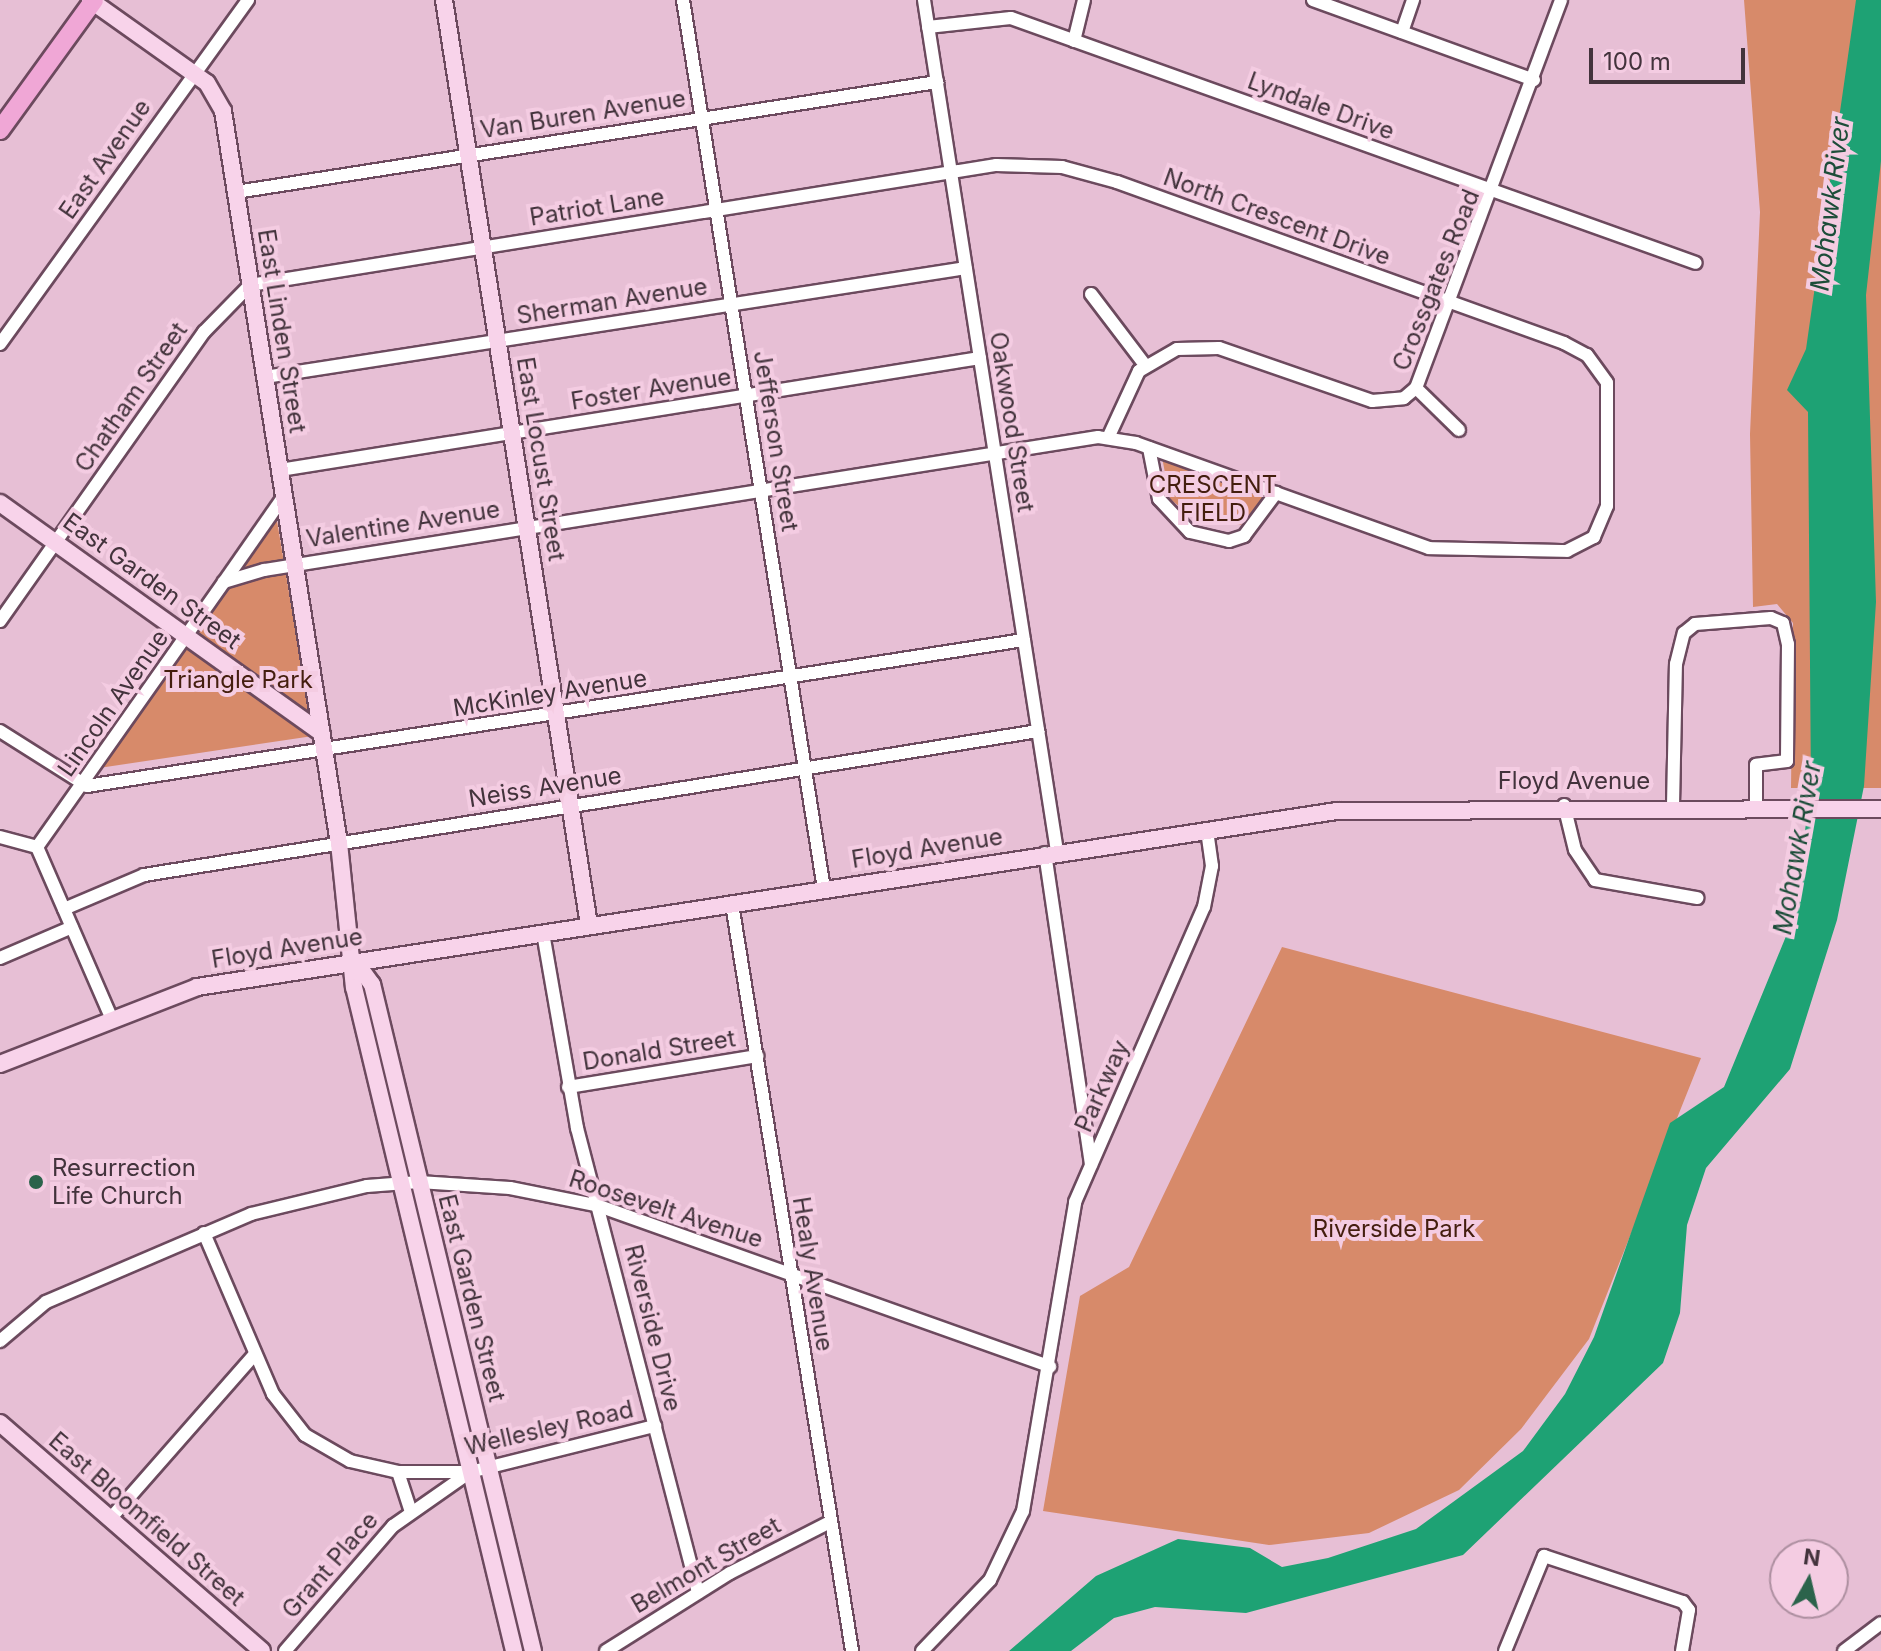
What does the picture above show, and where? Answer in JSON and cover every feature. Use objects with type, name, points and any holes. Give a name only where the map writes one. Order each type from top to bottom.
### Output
[{"type":"main road","points":[[0,130],[92,1]]},
{"type":"street","name":"East Avenue","points":[[0,344],[248,0]]},
{"type":"street","name":"East Locust Street","points":[[444,0],[589,925]]},
{"type":"street","name":"Jefferson Street","points":[[683,0],[824,889]]},
{"type":"street","name":"Oakwood Street","points":[[924,0],[1038,731],[1091,1165]]},
{"type":"street","points":[[1074,41],[1084,0]]},
{"type":"street","points":[[1313,0],[1534,80]]},
{"type":"street","points":[[1402,32],[1413,0]]},
{"type":"street","name":"Crossgates Road","points":[[1145,365],[1200,346],[1372,401],[1404,398],[1416,388],[1453,303],[1495,192],[1561,0]]},
{"type":"street","name":"East Linden Street","points":[[92,1],[195,75],[223,111],[321,733]]},
{"type":"street","name":"Lyndale Drive","points":[[928,27],[1011,18],[1696,263]]},
{"type":"street","name":"Van Buren Avenue","points":[[236,192],[937,82]]},
{"type":"street","name":"North Crescent Drive","points":[[951,174],[996,165],[1062,167],[1564,343],[1604,374],[1607,506],[1599,531],[1567,551],[1458,553],[1276,493]]},
{"type":"street","name":"Patriot Lane","points":[[250,285],[951,174]]},
{"type":"street","name":"Sherman Avenue","points":[[265,377],[966,268]]},
{"type":"street","name":"Chatham Street","points":[[0,621],[204,332],[250,285]]},
{"type":"street","points":[[1091,294],[1145,365],[1108,438]]},
{"type":"street","name":"Foster Avenue","points":[[280,470],[980,358]]},
{"type":"street","points":[[1416,388],[1459,430]]},
{"type":"street","points":[[994,453],[1108,438],[1149,448],[1276,493],[1244,536],[1229,541],[1190,532],[1159,499],[1149,448]]},
{"type":"street","name":"Valentine Avenue","points":[[292,564],[994,453]]},
{"type":"street","name":"Lincoln Avenue","points":[[37,847],[284,496]]},
{"type":"street","name":"East Garden Street","points":[[0,503],[321,733],[355,961],[354,987],[514,1651]]},
{"type":"street","points":[[224,582],[292,564]]},
{"type":"street","points":[[1673,805],[1676,664],[1684,633],[1695,624],[1771,618],[1783,623],[1788,644],[1787,761],[1756,765],[1756,806]]},
{"type":"street","name":"McKinley Avenue","points":[[82,785],[324,751],[1024,640]]},
{"type":"street","points":[[0,731],[82,785]]},
{"type":"street","name":"Neiss Avenue","points":[[64,909],[144,875],[1038,731]]},
{"type":"street","points":[[1564,805],[1575,850],[1595,880],[1697,898]]},
{"type":"street","name":"Floyd Avenue","points":[[0,1064],[111,1017],[197,987],[1051,852],[1336,811],[1564,805],[1881,809]]},
{"type":"street","name":"Parkway","points":[[922,1651],[990,1580],[1012,1541],[1050,1367],[1069,1230],[1091,1165],[1204,907],[1212,866],[1207,829]]},
{"type":"street","points":[[0,837],[37,847],[111,1017]]},
{"type":"street","name":"Healy Avenue","points":[[732,904],[852,1651]]},
{"type":"street","points":[[0,958],[72,927]]},
{"type":"street","name":"Riverside Drive","points":[[543,933],[568,1087],[698,1592]]},
{"type":"street","name":"East Garden Street","points":[[355,961],[372,984],[533,1651]]},
{"type":"street","name":"Donald Street","points":[[568,1087],[757,1056]]},
{"type":"street","name":"Roosevelt Avenue","points":[[0,1341],[46,1302],[204,1233],[308,1197],[400,1182],[419,1182],[510,1188],[599,1206],[1050,1367]]},
{"type":"street","name":"Wellesley Road","points":[[204,1233],[273,1394],[305,1435],[350,1461],[398,1472],[470,1472],[655,1426]]},
{"type":"street","points":[[110,1519],[255,1354]]},
{"type":"street","name":"East Bloomfield Street","points":[[0,1423],[262,1651]]},
{"type":"street","name":"Grant Place","points":[[398,1472],[410,1510]]},
{"type":"street","name":"Grant Place","points":[[285,1651],[410,1510],[470,1472]]},
{"type":"street","name":"Belmont Street","points":[[606,1651],[698,1592],[830,1522]]},
{"type":"street","points":[[1505,1651],[1541,1557],[1683,1602],[1689,1610],[1682,1651]]},
{"type":"street","points":[[1844,1651],[1881,1623]]},
{"type":"green space","points":[[1744,0],[1881,0],[1881,788],[1791,788],[1793,623],[1777,604],[1753,607],[1750,434],[1760,212]]},
{"type":"green space","name":"CRESCENT FIELD","points":[[1161,452],[1270,490],[1241,525],[1200,523],[1170,499]]},
{"type":"green space","name":"Triangle Park","points":[[275,509],[313,736],[99,768]]},
{"type":"green space","name":"Riverside Park","points":[[1282,947],[1701,1058],[1589,1339],[1521,1429],[1459,1490],[1369,1533],[1269,1545],[1043,1511],[1080,1296],[1129,1267]]},
{"type":"water","name":"Mohawk River","points":[[1856,0],[1881,0],[1881,161],[1866,295],[1876,602],[1864,786],[1837,920],[1790,1069],[1706,1168],[1687,1225],[1680,1313],[1663,1363],[1463,1555],[1246,1613],[1155,1607],[1114,1618],[1071,1651],[1009,1651],[1096,1576],[1178,1539],[1250,1548],[1282,1567],[1328,1558],[1416,1529],[1523,1451],[1565,1394],[1594,1337],[1670,1123],[1724,1087],[1791,924],[1811,790],[1808,412],[1787,390],[1806,349]]},
{"type":"place","name":"Resurrection Life Church","points":[[36,1182]]}]
